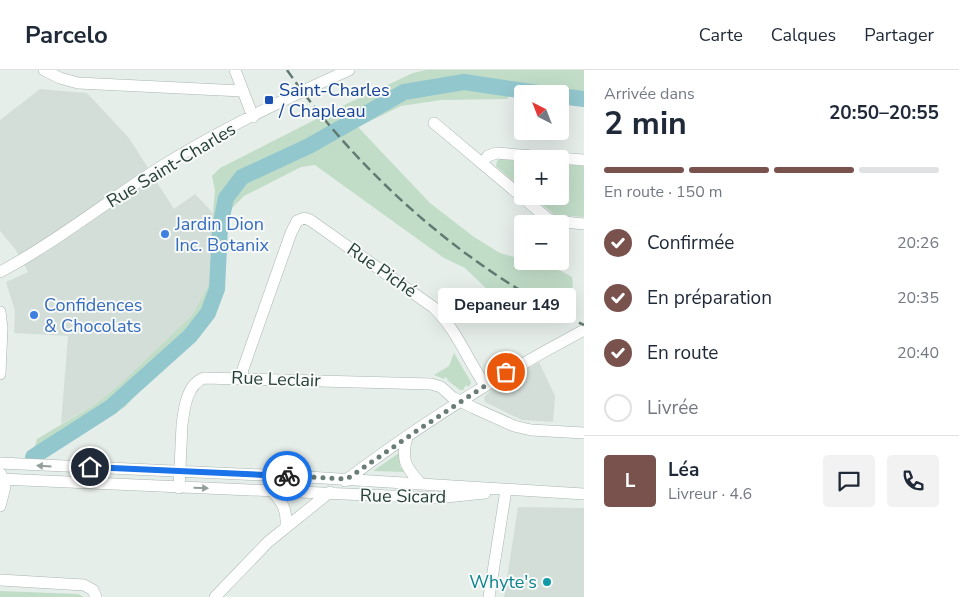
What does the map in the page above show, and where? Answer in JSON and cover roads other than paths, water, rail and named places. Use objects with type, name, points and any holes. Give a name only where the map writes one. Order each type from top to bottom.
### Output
[{"type":"street","points":[[44,70],[60,78],[78,83],[242,91]]},
{"type":"street","points":[[235,70],[253,117]]},
{"type":"street","name":"Rue Saint-Charles","points":[[0,272],[36,251],[169,162],[253,117],[325,75],[349,70]]},
{"type":"street","points":[[434,123],[547,218],[554,221],[584,224]]},
{"type":"street","points":[[482,163],[488,156],[496,153],[584,160]]},
{"type":"street","name":"Rue Piché","points":[[241,379],[242,369],[291,233],[295,224],[302,218],[310,220],[433,307],[459,339],[485,385]]},
{"type":"street","points":[[0,312],[2,326],[0,374]]},
{"type":"street","points":[[215,597],[261,548],[286,526],[347,479],[485,385],[584,330]]},
{"type":"street","name":"Rue Leclair","points":[[179,488],[182,425],[192,386],[204,378],[431,384],[440,387],[452,397],[508,424],[522,428],[584,432]]},
{"type":"street","points":[[408,437],[404,457],[408,468],[420,483]]},
{"type":"street","name":"Rue Sicard","points":[[0,463],[347,479],[584,494]]},
{"type":"street","points":[[0,506],[5,487],[1,476]]},
{"type":"street","name":"Rue Sicard","points":[[1,476],[179,488],[436,498],[506,490]]},
{"type":"street","points":[[489,597],[506,490]]},
{"type":"street","points":[[272,491],[285,507],[286,526]]},
{"type":"street","points":[[0,580],[84,585],[93,590],[96,597]]},
{"type":"waterway","points":[[33,457],[111,407],[190,336],[208,313],[217,289],[220,227],[226,198],[242,177],[309,146],[404,92],[464,82],[514,89]]},
{"type":"waterway","points":[[569,97],[584,99]]},
{"type":"railway","points":[[287,70],[316,109],[348,146],[382,182],[419,216],[458,248],[499,277],[541,303],[584,325]]},
{"type":"place","name":"Saint-Charles / Chapleau","points":[[269,100]]},
{"type":"place","name":"Jardin Dion Inc. Botanix","points":[[165,234]]},
{"type":"place","name":"Confidences & Chocolats","points":[[34,315]]},
{"type":"place","name":"Depaneur 149","points":[[506,372]]},
{"type":"place","name":"Whyte's","points":[[547,582]]}]
